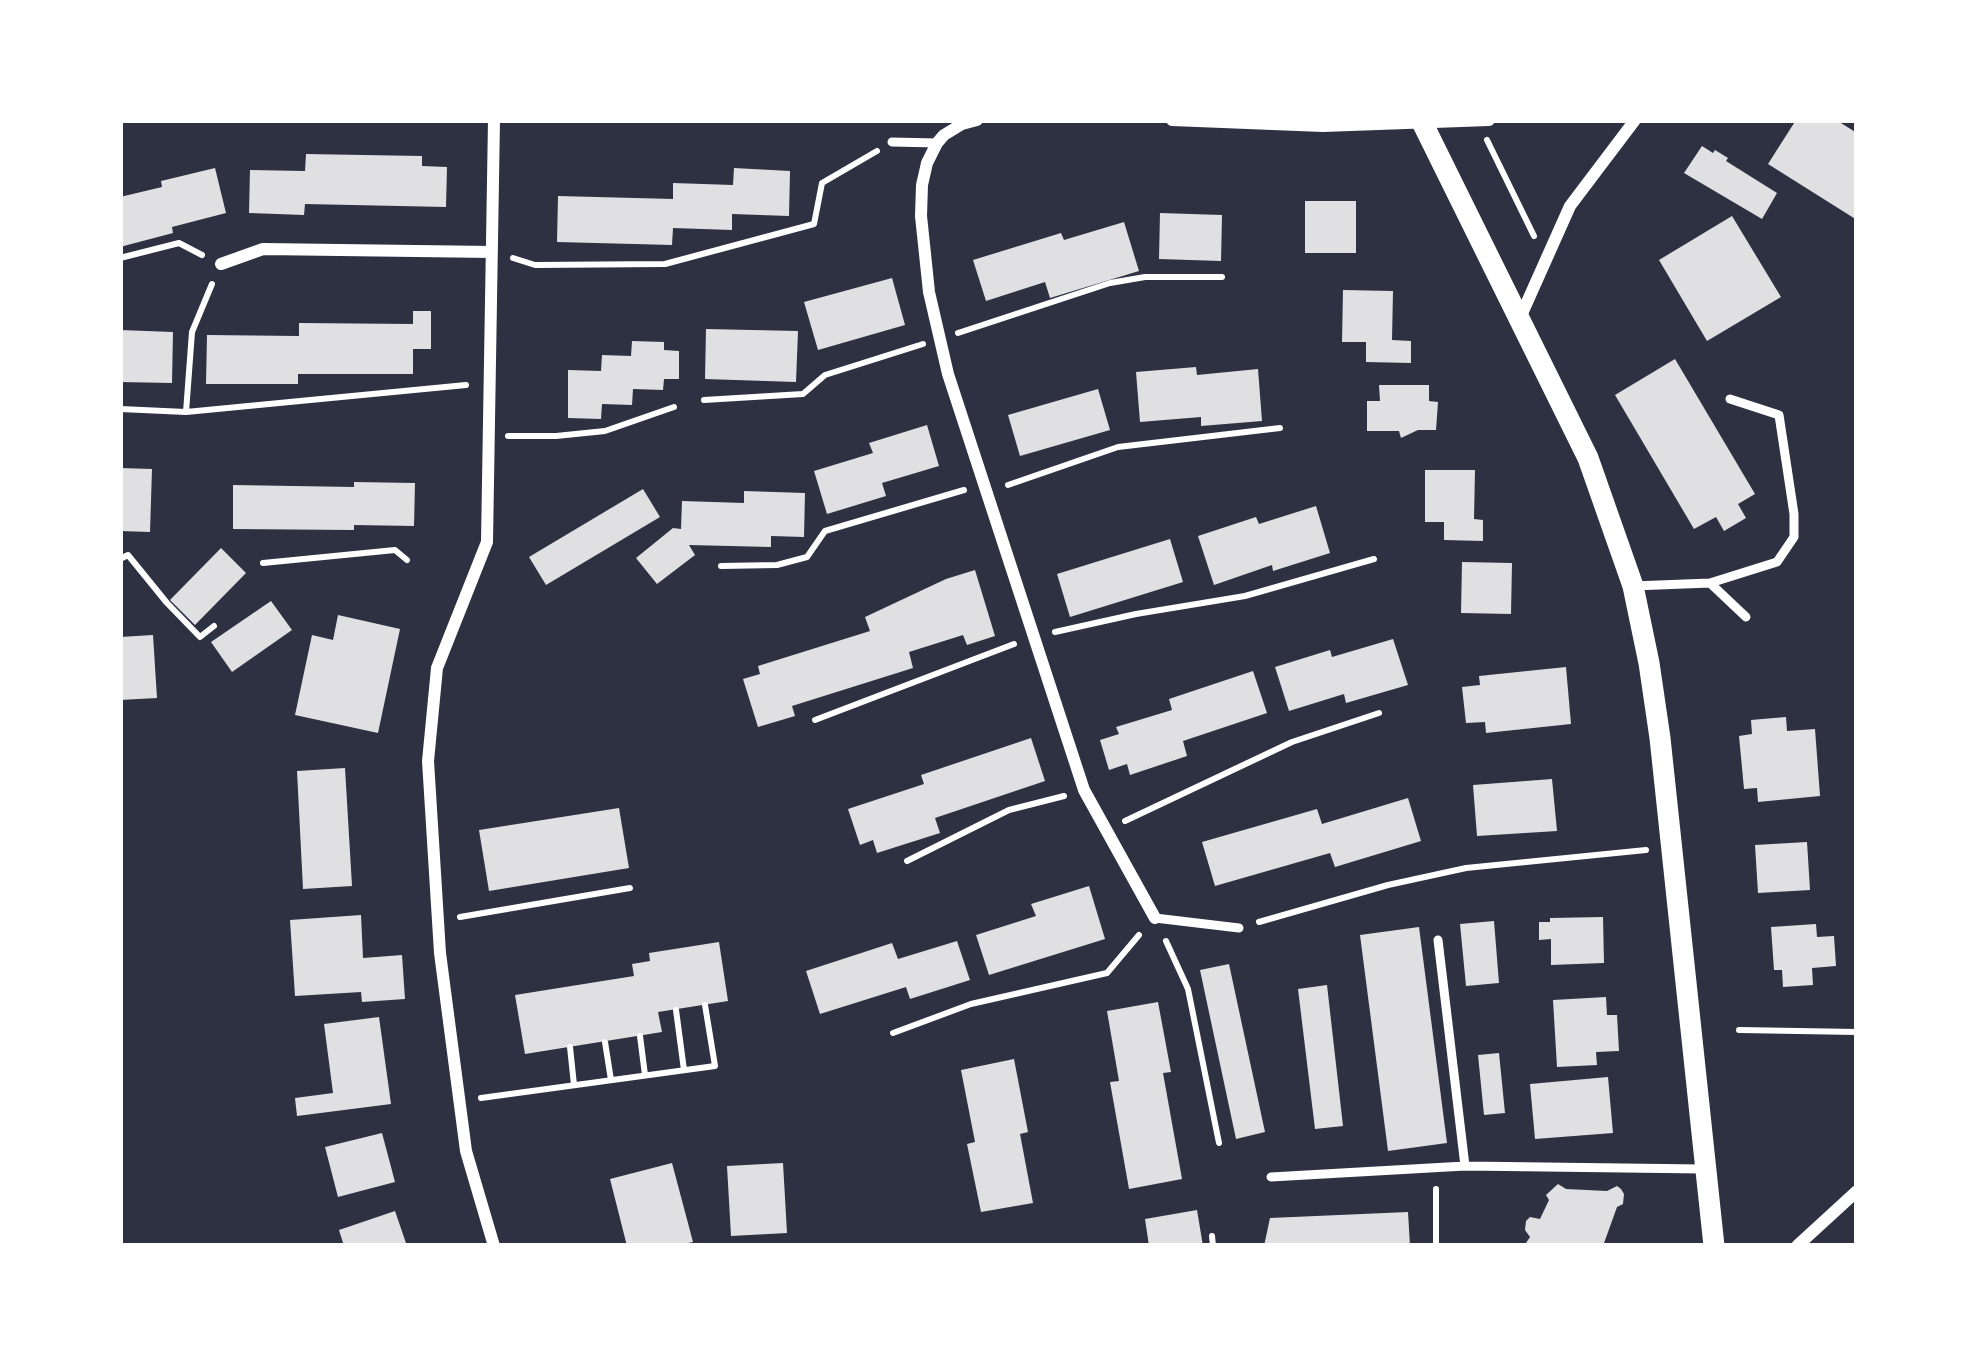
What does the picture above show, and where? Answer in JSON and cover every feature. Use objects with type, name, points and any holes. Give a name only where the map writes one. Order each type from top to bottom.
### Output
[{"type":"street","points":[[494,120],[487,542],[436,668],[428,760],[438,921],[459,1101],[466,1151],[494,1246]]},
{"type":"street","points":[[976,120],[952,128],[937,143],[922,185],[926,269],[948,374],[1084,790],[1155,917]]},
{"type":"street","points":[[1172,120],[1323,126],[1489,120]]},
{"type":"street","points":[[1520,320],[1570,206],[1634,120]]},
{"type":"street","points":[[1422,122],[1588,458],[1633,586],[1660,738],[1714,1246]]},
{"type":"street","points":[[221,264],[263,249],[492,252]]},
{"type":"street","points":[[1797,1246],[1857,1191]]},
{"type":"lane","points":[[892,142],[937,143]]},
{"type":"lane","points":[[1633,586],[1710,584],[1777,562],[1794,537],[1779,415],[1730,399]]},
{"type":"lane","points":[[1710,584],[1746,616]]},
{"type":"lane","points":[[1155,917],[1239,928]]},
{"type":"lane","points":[[1438,940],[1465,1166]]},
{"type":"lane","points":[[1271,1177],[1465,1166],[1706,1169]]},
{"type":"path","points":[[1486,138],[1534,236]]},
{"type":"path","points":[[492,252],[535,265],[664,264],[814,224],[822,183],[892,142]]},
{"type":"path","points":[[120,258],[179,243],[221,264],[192,332],[186,412]]},
{"type":"path","points":[[120,409],[186,412],[491,382]]},
{"type":"path","points":[[490,436],[605,431],[674,407]]},
{"type":"path","points":[[721,566],[777,565],[807,557],[825,531],[1118,447],[1280,428]]},
{"type":"path","points":[[263,563],[395,550],[407,560]]},
{"type":"path","points":[[120,559],[128,554],[200,637],[214,626]]},
{"type":"path","points":[[815,720],[1034,637],[1245,596],[1374,559]]},
{"type":"path","points":[[1106,830],[1292,742],[1379,713]]},
{"type":"path","points":[[907,861],[1009,810],[1084,790]]},
{"type":"path","points":[[1239,928],[1466,868],[1649,850]]},
{"type":"path","points":[[438,921],[630,888]]},
{"type":"path","points":[[893,1033],[971,1004],[1107,973],[1155,917],[1188,989],[1219,1143]]},
{"type":"path","points":[[459,1101],[715,1066],[705,1005]]},
{"type":"path","points":[[676,1010],[684,1070]]},
{"type":"path","points":[[1739,1030],[1857,1032]]},
{"type":"path","points":[[640,1036],[645,1075]]},
{"type":"path","points":[[605,1042],[611,1080]]},
{"type":"path","points":[[570,1047],[574,1085]]},
{"type":"path","points":[[1435,1167],[1436,1246]]},
{"type":"path","points":[[1211,1236],[1213,1246]]},
{"type":"building","points":[[1796,120],[1836,120],[1857,133],[1857,220],[1768,164]]},
{"type":"building","points":[[1702,146],[1728,158],[1726,161],[1777,193],[1762,219],[1684,173]]},
{"type":"building","points":[[306,154],[422,156],[422,166],[447,167],[446,207],[305,204],[304,215],[249,213],[250,170],[305,171]]},
{"type":"building","points":[[215,168],[226,213],[120,247],[120,197]]},
{"type":"building","points":[[734,168],[790,171],[789,216],[732,214],[732,230],[673,228],[672,245],[557,242],[558,196],[673,199],[673,183],[733,185]]},
{"type":"building","points":[[1305,201],[1356,201],[1356,253],[1305,253]]},
{"type":"building","points":[[1160,213],[1222,215],[1221,261],[1159,259]]},
{"type":"building","points":[[1732,216],[1781,297],[1707,341],[1659,260]]},
{"type":"building","points":[[1124,222],[1139,271],[1050,298],[1045,282],[986,301],[973,260],[1061,233],[1064,240]]},
{"type":"building","points":[[892,278],[905,325],[818,350],[804,302]]},
{"type":"building","points":[[1343,290],[1393,291],[1392,340],[1411,341],[1411,363],[1366,362],[1366,342],[1342,342]]},
{"type":"building","points":[[413,311],[431,311],[431,349],[413,349],[413,374],[298,374],[298,384],[206,384],[207,335],[299,336],[299,323],[413,324]]},
{"type":"building","points":[[706,329],[798,331],[796,382],[705,379]]},
{"type":"building","points":[[120,330],[173,332],[172,383],[120,382]]},
{"type":"building","points":[[632,341],[664,342],[664,350],[679,351],[679,379],[664,379],[663,390],[633,389],[632,405],[602,404],[601,419],[568,418],[568,370],[601,371],[602,355],[631,356]]},
{"type":"building","points":[[1675,359],[1755,494],[1738,504],[1746,518],[1724,531],[1716,517],[1694,529],[1615,395]]},
{"type":"building","points":[[1196,367],[1197,375],[1258,369],[1262,421],[1201,426],[1201,417],[1140,422],[1136,372]]},
{"type":"building","points":[[1379,385],[1429,385],[1429,401],[1438,402],[1436,430],[1418,430],[1401,438],[1399,431],[1367,431],[1367,401],[1380,401]]},
{"type":"building","points":[[1098,389],[1110,430],[1020,456],[1008,415]]},
{"type":"building","points":[[927,425],[939,466],[882,483],[886,496],[827,514],[814,471],[873,453],[869,443]]},
{"type":"building","points":[[120,468],[152,469],[150,532],[120,531]]},
{"type":"building","points":[[1425,470],[1475,470],[1474,519],[1483,520],[1483,541],[1444,540],[1444,522],[1425,522]]},
{"type":"building","points":[[354,482],[415,483],[414,526],[233,529],[233,485],[354,487]]},
{"type":"building","points":[[643,489],[660,517],[546,585],[529,557]]},
{"type":"building","points":[[744,491],[805,493],[804,537],[771,536],[771,547],[689,545],[695,555],[657,584],[636,558],[673,528],[681,529],[682,501],[744,503]]},
{"type":"building","points":[[1316,506],[1330,553],[1273,571],[1272,565],[1214,585],[1198,536],[1256,517],[1259,524]]},
{"type":"building","points":[[1170,539],[1183,582],[1070,617],[1057,574]]},
{"type":"building","points":[[221,548],[246,573],[195,625],[170,600]]},
{"type":"building","points":[[1462,562],[1512,563],[1511,614],[1461,613]]},
{"type":"building","points":[[975,570],[995,636],[967,645],[963,635],[909,652],[913,668],[792,706],[795,716],[758,727],[743,679],[760,674],[758,666],[870,631],[865,617]]},
{"type":"building","points":[[271,601],[292,630],[232,672],[211,642]]},
{"type":"building","points":[[338,615],[400,629],[378,733],[295,715],[312,635],[333,640]]},
{"type":"building","points":[[153,635],[157,698],[120,700],[120,637]]},
{"type":"building","points":[[1393,639],[1408,685],[1346,703],[1344,694],[1289,711],[1275,667],[1330,650],[1332,657]]},
{"type":"building","points":[[1566,667],[1571,724],[1486,733],[1485,722],[1466,723],[1462,687],[1480,685],[1479,676]]},
{"type":"building","points":[[1253,671],[1267,713],[1183,741],[1187,756],[1130,775],[1127,764],[1109,770],[1100,740],[1119,734],[1116,727],[1172,710],[1169,699]]},
{"type":"building","points":[[1786,717],[1787,731],[1815,729],[1820,796],[1758,802],[1757,788],[1744,789],[1739,736],[1752,734],[1751,720]]},
{"type":"building","points":[[1031,738],[1045,781],[935,818],[940,833],[877,853],[873,840],[860,845],[848,809],[924,784],[921,775]]},
{"type":"building","points":[[345,768],[352,886],[303,889],[297,771]]},
{"type":"building","points":[[1552,779],[1557,831],[1477,836],[1473,785]]},
{"type":"building","points":[[1408,798],[1421,841],[1335,867],[1330,853],[1215,886],[1202,842],[1317,809],[1322,824]]},
{"type":"building","points":[[619,808],[629,868],[489,891],[479,830]]},
{"type":"building","points":[[1807,842],[1810,890],[1758,893],[1755,845]]},
{"type":"building","points":[[1089,886],[1105,939],[989,975],[976,935],[1036,916],[1031,904]]},
{"type":"building","points":[[361,915],[363,958],[402,955],[405,999],[362,1002],[361,992],[295,996],[290,920]]},
{"type":"building","points":[[1603,917],[1604,963],[1551,965],[1551,939],[1539,940],[1539,922]]},
{"type":"building","points":[[1494,921],[1499,983],[1466,986],[1460,924]]},
{"type":"building","points":[[1816,924],[1817,937],[1834,936],[1836,966],[1812,968],[1813,985],[1783,987],[1782,970],[1774,970],[1771,927]]},
{"type":"building","points":[[1419,927],[1447,1143],[1388,1151],[1360,935]]},
{"type":"building","points":[[957,941],[970,980],[910,999],[906,987],[820,1014],[806,971],[892,943],[898,959]]},
{"type":"building","points":[[719,942],[728,1001],[658,1012],[662,1032],[525,1054],[515,995],[634,976],[632,964],[650,961],[649,953]]},
{"type":"building","points":[[1229,964],[1265,1132],[1236,1139],[1200,970]]},
{"type":"building","points":[[1327,985],[1343,1126],[1315,1129],[1298,989]]},
{"type":"building","points":[[1606,997],[1607,1015],[1617,1015],[1619,1051],[1596,1052],[1597,1065],[1557,1067],[1553,1000]]},
{"type":"building","points":[[1158,1002],[1171,1072],[1163,1073],[1182,1179],[1129,1189],[1110,1082],[1119,1081],[1107,1011]]},
{"type":"building","points":[[379,1017],[391,1104],[297,1116],[295,1098],[333,1093],[324,1024]]},
{"type":"building","points":[[1499,1053],[1505,1113],[1484,1115],[1478,1055]]},
{"type":"building","points":[[1014,1059],[1028,1132],[1020,1134],[1033,1203],[981,1212],[967,1144],[975,1142],[961,1070]]},
{"type":"building","points":[[1608,1077],[1613,1133],[1535,1139],[1530,1084]]},
{"type":"building","points":[[382,1133],[395,1182],[338,1197],[325,1147]]},
{"type":"building","points":[[672,1163],[693,1242],[627,1246],[610,1179]]},
{"type":"building","points":[[783,1163],[787,1233],[731,1236],[727,1166]]},
{"type":"building","points":[[1558,1184],[1566,1189],[1621,1189],[1623,1204],[1617,1207],[1603,1246],[1526,1243],[1530,1237],[1526,1221],[1540,1219],[1549,1200],[1546,1195]]},
{"type":"building","points":[[1197,1210],[1203,1246],[1149,1246],[1145,1219]]},
{"type":"building","points":[[395,1211],[407,1246],[344,1246],[339,1230]]},
{"type":"building","points":[[1408,1212],[1410,1246],[1264,1246],[1270,1218]]}]
